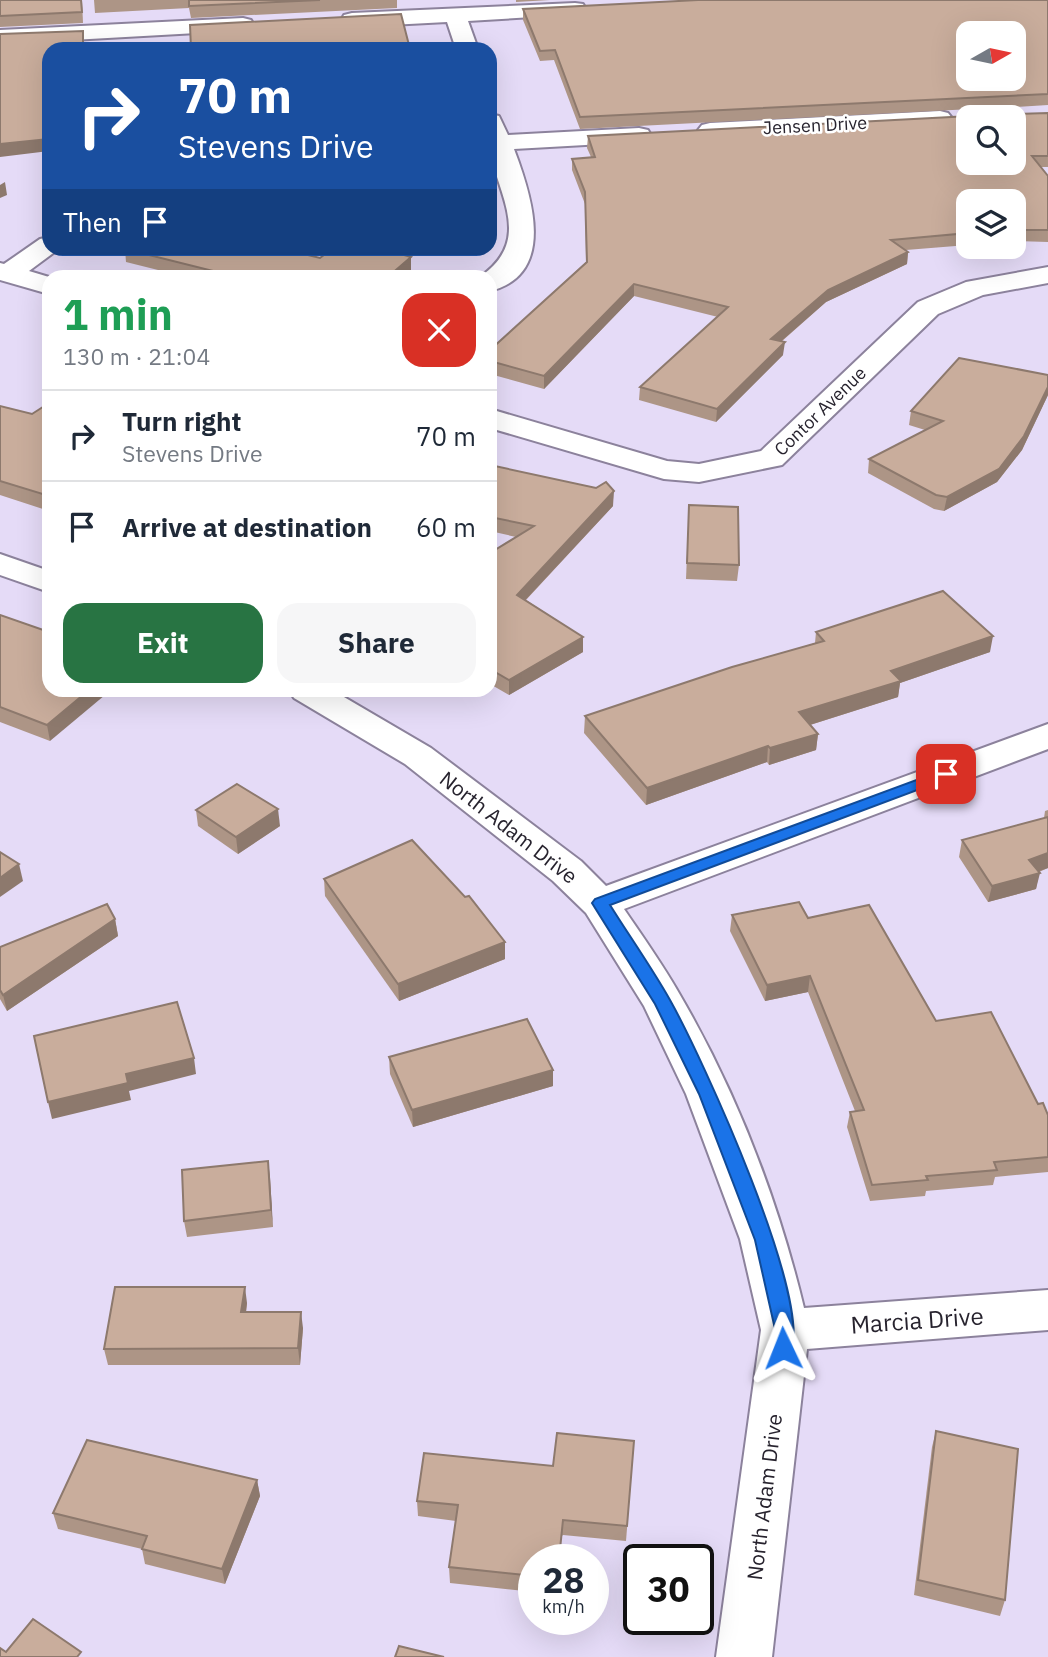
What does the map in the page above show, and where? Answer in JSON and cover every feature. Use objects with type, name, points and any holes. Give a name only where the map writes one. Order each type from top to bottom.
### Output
[{"type":"street","points":[[335,21],[590,8]]},
{"type":"street","points":[[456,16],[465,42]]},
{"type":"street","points":[[0,37],[268,24]]},
{"type":"street","name":"Jensen Drive","points":[[691,132],[956,118]]},
{"type":"street","points":[[498,143],[664,133]]},
{"type":"street","points":[[497,140],[520,203],[522,241],[512,265],[497,277]]},
{"type":"street","points":[[4,272],[42,249]]},
{"type":"street","points":[[4,272],[42,284]]},
{"type":"street","name":"Contor Avenue","points":[[497,420],[664,471],[699,473],[771,458],[928,308],[976,288],[1048,275]]},
{"type":"street","points":[[0,564],[42,579]]},
{"type":"street","name":"North Adam Drive","points":[[319,697],[418,756],[567,871],[600,903],[663,1002],[708,1094],[764,1240],[785,1329],[744,1657]]},
{"type":"street","points":[[600,903],[1048,736]]},
{"type":"street","name":"Marcia Drive","points":[[785,1329],[1048,1310]]},
{"type":"building","points":[[0,0],[81,0],[82,12],[0,16]]},
{"type":"building","points":[[189,0],[320,0],[189,6]]},
{"type":"building","points":[[698,0],[1048,0],[1048,94],[580,117],[555,50],[540,51],[523,9]]},
{"type":"building","points":[[401,14],[408,42],[191,42],[190,25]]},
{"type":"building","points":[[83,31],[83,42],[42,42],[42,140],[0,144],[0,34]]},
{"type":"building","points":[[1048,113],[1048,156],[1032,156],[1048,176],[1048,230],[1026,230],[1026,189],[956,189],[956,234],[891,240],[908,252],[828,290],[771,339],[785,342],[717,409],[640,387],[728,307],[634,284],[544,376],[497,363],[497,344],[587,262],[585,192],[572,159],[595,157],[588,136],[956,117],[956,175],[1026,175],[1026,114]]},
{"type":"building","points":[[153,256],[411,257],[396,270],[209,270]]},
{"type":"building","points":[[959,358],[1048,375],[1048,387],[1024,436],[999,469],[947,497],[936,495],[869,459],[943,421],[911,411]]},
{"type":"building","points":[[0,406],[32,414],[42,408],[42,494],[0,481]]},
{"type":"building","points":[[497,467],[596,488],[606,482],[614,491],[517,595],[583,637],[509,680],[497,673],[497,549],[534,526],[497,518]]},
{"type":"building","points":[[689,505],[738,507],[739,565],[687,563]]},
{"type":"building","points":[[943,591],[993,636],[891,671],[901,681],[799,712],[818,734],[770,748],[768,746],[647,788],[585,716],[732,667],[824,641],[816,632]]},
{"type":"building","points":[[0,615],[42,630],[42,697],[81,697],[47,725],[0,707]]},
{"type":"building","points":[[237,784],[278,809],[236,837],[196,810]]},
{"type":"building","points":[[1048,817],[1048,853],[1029,860],[1040,873],[992,886],[962,840]]},
{"type":"building","points":[[412,840],[465,897],[469,896],[505,942],[398,984],[324,879]]},
{"type":"building","points":[[0,852],[19,864],[0,878]]},
{"type":"building","points":[[799,902],[808,918],[869,905],[936,1021],[991,1012],[1038,1104],[1043,1103],[1048,1115],[1048,1157],[994,1162],[997,1170],[926,1176],[928,1180],[872,1185],[850,1112],[864,1110],[810,976],[767,985],[732,915]]},
{"type":"building","points":[[107,904],[115,919],[3,995],[0,990],[0,947]]},
{"type":"building","points":[[177,1002],[194,1058],[126,1074],[128,1083],[48,1102],[34,1036]]},
{"type":"building","points":[[527,1019],[553,1070],[412,1110],[389,1057]]},
{"type":"building","points":[[268,1161],[271,1210],[184,1221],[182,1170]]},
{"type":"building","points":[[115,1287],[245,1287],[241,1312],[301,1312],[298,1348],[104,1349]]},
{"type":"building","points":[[936,1431],[1018,1449],[1005,1600],[918,1580]]},
{"type":"building","points":[[557,1433],[634,1441],[627,1526],[563,1520],[561,1544],[518,1544],[518,1574],[449,1567],[458,1505],[417,1501],[424,1453],[553,1466]]},
{"type":"building","points":[[87,1440],[257,1480],[222,1569],[142,1549],[147,1536],[53,1513]]},
{"type":"building","points":[[33,1619],[81,1652],[77,1657],[0,1657],[0,1648],[6,1652]]},
{"type":"building","points":[[399,1646],[444,1657],[395,1657]]},
{"type":"route","points":[[783,1348],[785,1329],[764,1240],[708,1094],[663,1002],[600,903],[946,774]]}]
